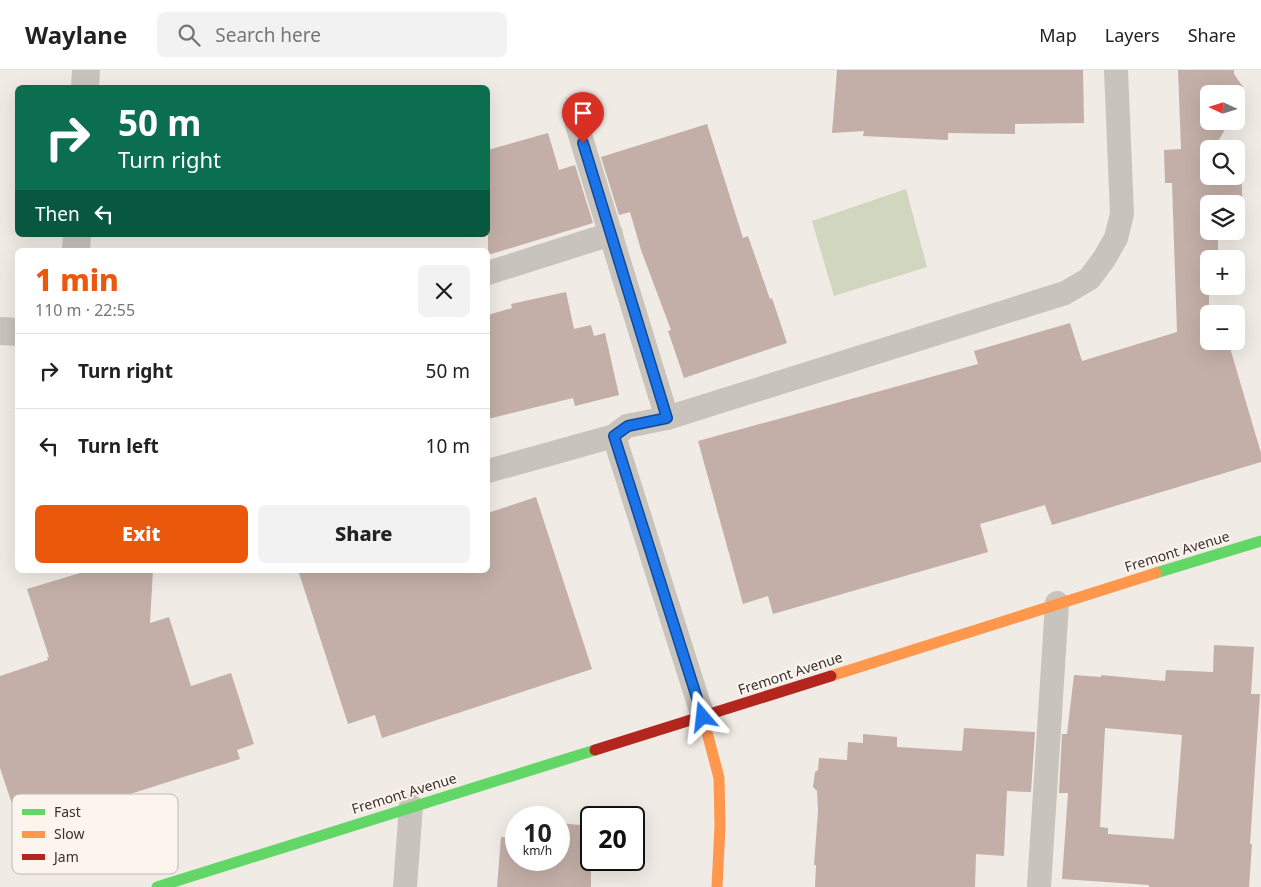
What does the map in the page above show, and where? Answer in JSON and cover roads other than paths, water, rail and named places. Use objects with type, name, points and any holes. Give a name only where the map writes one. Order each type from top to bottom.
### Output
[{"type":"main road","name":"Fremont Avenue","points":[[157,887],[411,806],[703,717],[1058,603],[1261,541]]},
{"type":"main road","points":[[703,717],[720,787],[717,887]]},
{"type":"street","points":[[85,85],[86,70]]},
{"type":"street","points":[[0,331],[15,332]]},
{"type":"lane","points":[[490,470],[614,436],[628,426],[667,418],[1065,293],[1089,279],[1116,238],[1122,214],[1116,70]]},
{"type":"lane","points":[[577,125],[667,418]]},
{"type":"lane","points":[[490,272],[611,234]]},
{"type":"lane","points":[[614,436],[703,717]]},
{"type":"lane","points":[[1039,887],[1058,603]]},
{"type":"lane","points":[[406,887],[411,806]]}]
